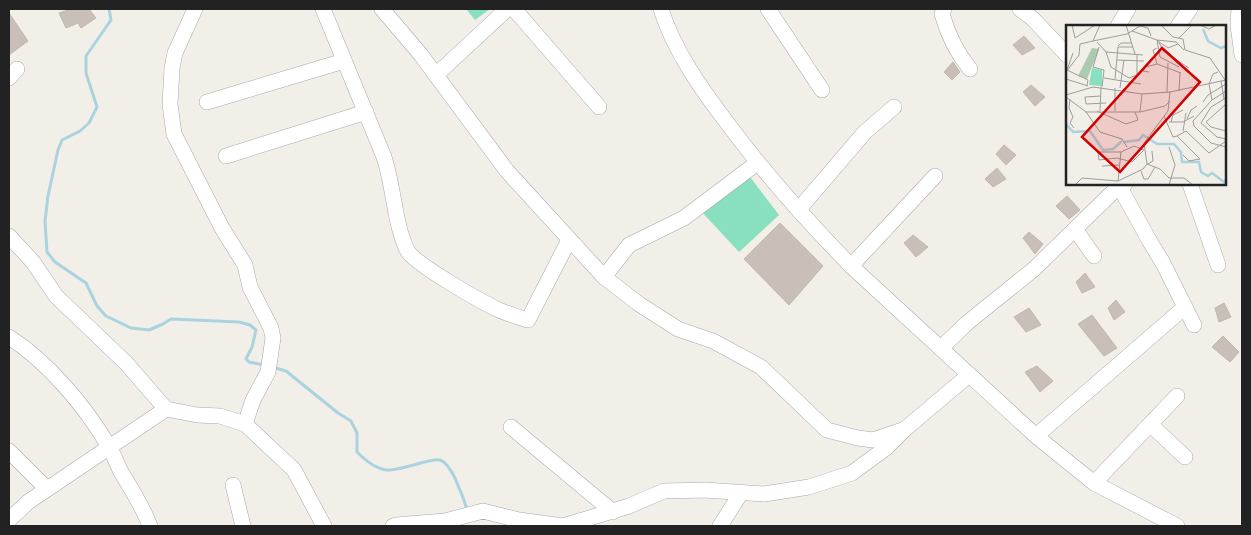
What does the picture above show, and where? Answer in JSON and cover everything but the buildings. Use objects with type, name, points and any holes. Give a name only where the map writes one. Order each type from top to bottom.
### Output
[{"type":"street","points":[[195,9],[175,53],[172,68],[170,104],[174,134],[218,219],[245,265],[250,287],[271,328],[273,338],[269,365],[253,400],[245,424]]},
{"type":"street","points":[[323,9],[391,177],[396,214],[407,251],[425,267],[500,310],[528,320],[569,240]]},
{"type":"street","points":[[382,9],[436,75],[507,171],[604,277],[639,304],[678,329],[713,341],[761,366],[826,430],[873,440],[905,429]]},
{"type":"street","points":[[436,75],[507,9]]},
{"type":"street","points":[[514,9],[599,107]]},
{"type":"street","points":[[661,9],[689,69],[713,105],[757,163],[851,266],[1036,436],[1094,482],[1177,526]]},
{"type":"street","points":[[768,9],[822,90]]},
{"type":"street","points":[[944,9],[942,14],[948,34],[960,57],[970,69]]},
{"type":"street","points":[[1020,9],[1032,18],[1066,54]]},
{"type":"street","points":[[1119,25],[1128,9]]},
{"type":"street","points":[[1179,25],[1190,9]]},
{"type":"street","points":[[1239,9],[1238,25],[1242,55]]},
{"type":"street","points":[[207,102],[344,61]]},
{"type":"street","points":[[799,210],[865,132],[894,107]]},
{"type":"street","points":[[226,156],[366,112]]},
{"type":"street","points":[[604,277],[629,244],[684,218],[757,163]]},
{"type":"street","points":[[851,266],[935,176]]},
{"type":"street","points":[[941,348],[973,318],[1034,269],[1121,185],[1194,325]]},
{"type":"street","points":[[1190,185],[1218,265]]},
{"type":"street","points":[[1075,229],[1094,256]]},
{"type":"street","points":[[9,236],[33,262],[56,296],[126,363],[166,409],[196,416],[220,416],[245,424],[294,470],[324,526]]},
{"type":"street","points":[[1036,436],[1185,307]]},
{"type":"street","points":[[9,337],[25,347],[54,375],[90,418],[143,509],[150,526]]},
{"type":"street","points":[[393,526],[446,521],[483,511],[519,520],[563,526],[613,512],[664,491],[705,490],[764,494],[810,487],[852,473],[886,448],[905,429],[969,375]]},
{"type":"street","points":[[1094,482],[1177,396]]},
{"type":"street","points":[[9,520],[28,502],[166,409]]},
{"type":"street","points":[[1150,424],[1185,457]]},
{"type":"street","points":[[511,427],[613,512]]},
{"type":"street","points":[[9,451],[47,489]]},
{"type":"street","points":[[233,485],[243,526]]},
{"type":"street","points":[[720,526],[741,492]]},
{"type":"green space","points":[[466,9],[490,9],[475,20]]},
{"type":"green space","points":[[747,173],[779,215],[739,252],[700,210]]},
{"type":"waterway","points":[[109,9],[111,20],[86,56],[86,73],[97,107],[89,123],[80,131],[62,140],[58,150],[48,196],[45,221],[47,252],[55,262],[86,283],[97,306],[106,316],[131,328],[149,330],[171,319],[239,322],[250,325],[256,330],[252,347],[246,359],[249,362],[264,365]]},
{"type":"waterway","points":[[272,367],[286,371],[338,413],[351,421],[357,433],[357,452],[374,466],[393,470],[435,460],[445,463],[455,478],[467,511]]}]
